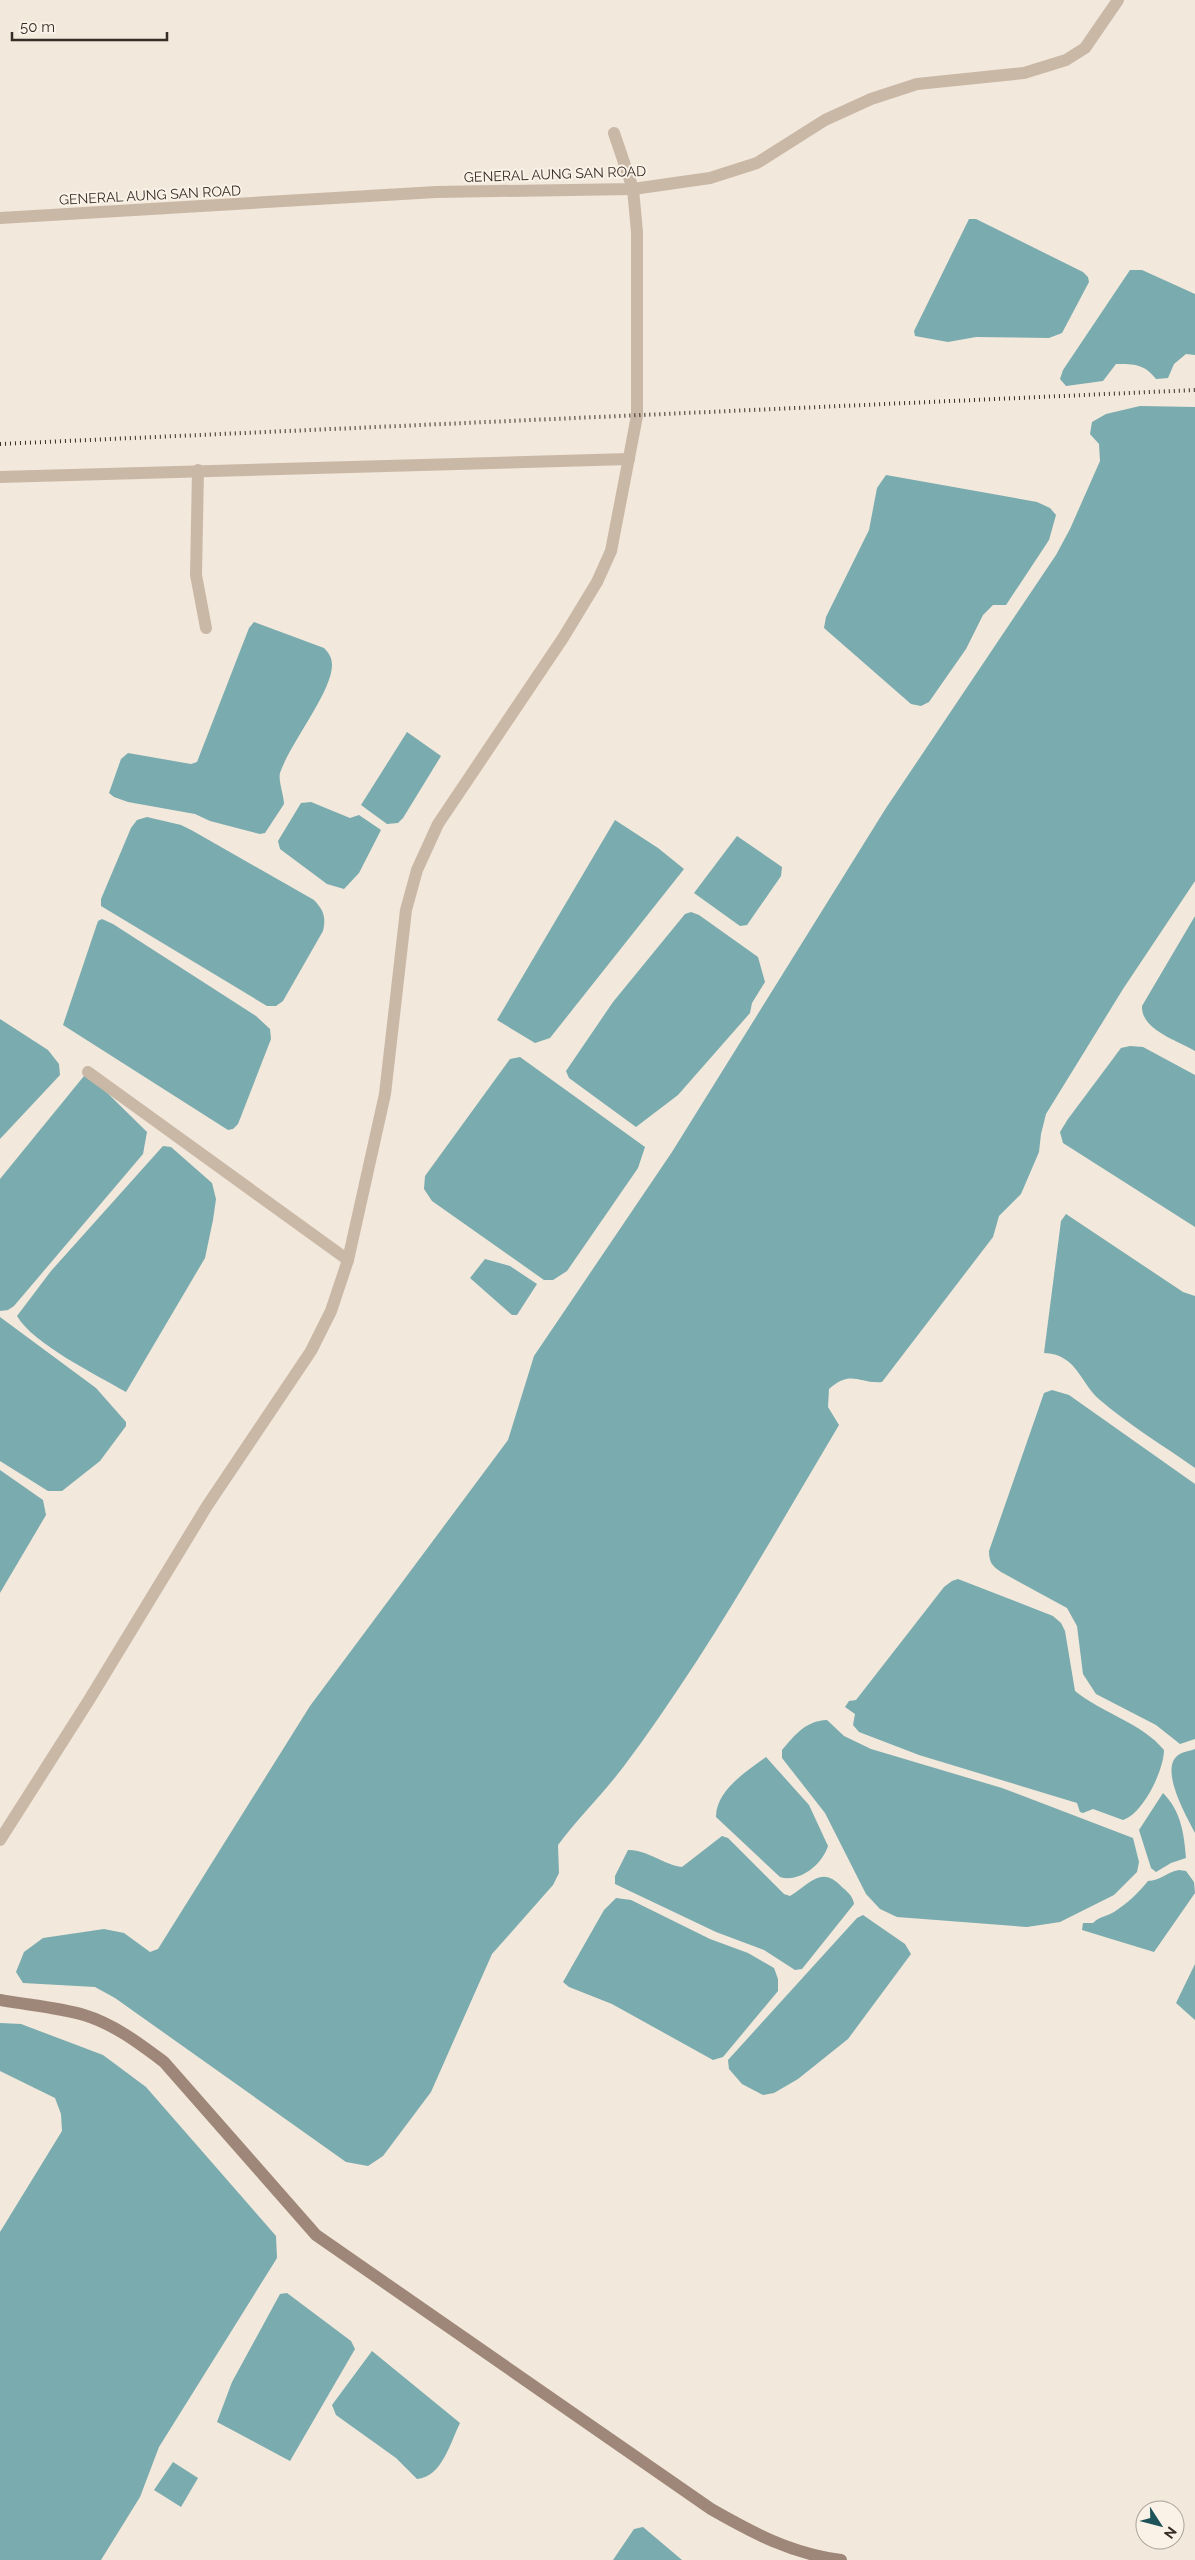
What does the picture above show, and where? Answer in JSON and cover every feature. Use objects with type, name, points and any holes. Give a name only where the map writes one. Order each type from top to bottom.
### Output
[{"type":"street","name":"GENERAL AUNG SAN ROAD","points":[[0,218],[436,192],[633,189],[710,178],[758,163],[825,120],[863,102],[917,84],[1024,73],[1066,60],[1085,48],[1118,0]]},
{"type":"street","points":[[0,1840],[89,1700],[207,1506],[311,1351],[331,1310],[348,1260],[385,1094],[406,910],[417,870],[438,824],[563,638],[597,582],[611,551],[637,416],[637,232],[633,189],[614,134]]},
{"type":"street","points":[[0,477],[630,459]]},
{"type":"street","points":[[198,470],[196,574],[206,628]]},
{"type":"street","points":[[88,1072],[348,1260]]},
{"type":"street","points":[[0,2000],[84,2015],[110,2026],[138,2043],[164,2062],[316,2235],[711,2509],[779,2545],[814,2557],[841,2560]]},
{"type":"water","points":[[969,219],[976,219],[1083,272],[1088,277],[1089,282],[1062,333],[1049,338],[976,337],[948,342],[915,336],[914,331]]},
{"type":"water","points":[[1130,270],[1142,270],[1195,294],[1195,355],[1186,354],[1174,364],[1168,378],[1156,379],[1147,370],[1139,366],[1116,364],[1103,381],[1066,386],[1060,379],[1063,370]]},
{"type":"water","points":[[1140,406],[1195,407],[1195,881],[1123,989],[1046,1114],[1039,1152],[1021,1194],[999,1216],[993,1237],[882,1382],[849,1379],[837,1383],[829,1389],[828,1407],[839,1425],[736,1599],[682,1684],[624,1766],[558,1845],[559,1873],[553,1885],[492,1954],[431,2092],[383,2156],[368,2166],[346,2162],[115,1998],[95,1987],[23,1983],[16,1972],[24,1952],[43,1938],[104,1929],[124,1933],[150,1952],[158,1949],[310,1706],[508,1440],[534,1356],[672,1152],[886,808],[1056,555],[1070,529],[1100,461],[1099,444],[1090,434],[1092,422],[1106,414]]},
{"type":"water","points":[[886,475],[1037,502],[1050,508],[1056,515],[1049,540],[1006,605],[993,605],[983,615],[966,649],[929,702],[921,706],[911,704],[824,628],[826,617],[869,530],[877,488]]},
{"type":"water","points":[[254,622],[324,648],[330,656],[332,665],[325,689],[292,747],[280,773],[284,804],[265,833],[260,834],[210,821],[195,814],[128,802],[109,793],[121,759],[128,753],[191,764],[197,762],[249,628]]},
{"type":"water","points":[[407,732],[441,756],[403,818],[398,823],[387,824],[361,805]]},
{"type":"water","points":[[311,802],[350,818],[359,815],[381,830],[359,873],[344,889],[327,884],[280,849],[278,841],[301,803]]},
{"type":"water","points":[[147,817],[181,825],[193,831],[314,900],[320,908],[324,918],[323,931],[283,1001],[276,1006],[267,1006],[101,906],[101,899],[131,828],[137,820]]},
{"type":"water","points":[[615,820],[658,848],[684,869],[550,1038],[535,1043],[497,1020]]},
{"type":"water","points":[[737,836],[782,867],[781,876],[747,925],[740,926],[694,893]]},
{"type":"water","points":[[691,912],[699,915],[758,957],[765,982],[752,1003],[750,1013],[678,1095],[636,1127],[569,1078],[566,1071],[613,1002],[685,914]]},
{"type":"water","points":[[1195,916],[1195,1051],[1154,1028],[1147,1022],[1142,1006]]},
{"type":"water","points":[[102,919],[113,924],[256,1016],[270,1029],[271,1039],[238,1124],[233,1129],[228,1130],[63,1025],[98,921]]},
{"type":"water","points":[[0,1019],[48,1050],[59,1064],[60,1075],[0,1139]]},
{"type":"water","points":[[1130,1046],[1143,1047],[1195,1075],[1195,1227],[1063,1143],[1060,1132],[1068,1119],[1121,1048]]},
{"type":"water","points":[[520,1057],[645,1147],[638,1168],[567,1271],[553,1280],[544,1280],[432,1201],[424,1189],[425,1176],[510,1059]]},
{"type":"water","points":[[84,1076],[90,1076],[147,1132],[143,1154],[14,1306],[8,1310],[0,1311],[0,1179]]},
{"type":"water","points":[[163,1146],[171,1147],[212,1183],[216,1199],[213,1220],[205,1258],[126,1392],[51,1348],[25,1327],[17,1316],[51,1271]]},
{"type":"water","points":[[1066,1214],[1183,1292],[1195,1296],[1195,1468],[1135,1427],[1100,1400],[1077,1370],[1064,1358],[1044,1353],[1061,1221]]},
{"type":"water","points":[[485,1259],[510,1266],[537,1284],[517,1315],[512,1315],[470,1278]]},
{"type":"water","points":[[0,1317],[96,1388],[126,1422],[126,1426],[100,1461],[62,1491],[48,1491],[0,1461]]},
{"type":"water","points":[[1052,1390],[1069,1395],[1195,1484],[1195,1739],[1180,1744],[1156,1725],[1096,1694],[1083,1674],[1077,1626],[1067,1608],[1001,1572],[990,1561],[989,1551],[1044,1393]]},
{"type":"water","points":[[0,1470],[43,1500],[46,1515],[0,1593]]},
{"type":"water","points":[[958,1579],[1053,1616],[1061,1623],[1065,1631],[1075,1691],[1097,1706],[1145,1732],[1164,1750],[1160,1769],[1151,1790],[1131,1816],[1123,1820],[1093,1809],[1083,1813],[1080,1812],[1077,1803],[919,1755],[859,1732],[853,1725],[855,1714],[845,1707],[849,1701],[856,1700],[944,1587]]},
{"type":"water","points":[[827,1720],[844,1736],[871,1749],[1002,1788],[1133,1838],[1139,1862],[1137,1872],[1114,1895],[1060,1922],[1027,1927],[897,1917],[880,1909],[866,1894],[825,1813],[782,1758],[782,1750],[801,1730],[813,1723]]},
{"type":"water","points":[[1195,1749],[1195,1833],[1181,1806],[1173,1783],[1172,1772],[1173,1763],[1177,1756]]},
{"type":"water","points":[[766,1757],[809,1805],[828,1846],[821,1860],[815,1866],[802,1875],[795,1877],[780,1877],[716,1817],[717,1807],[727,1790],[742,1775]]},
{"type":"water","points":[[1163,1793],[1178,1815],[1186,1858],[1171,1863],[1156,1872],[1151,1868],[1139,1830]]},
{"type":"water","points":[[722,1836],[728,1838],[784,1894],[790,1896],[811,1881],[823,1877],[836,1881],[852,1897],[854,1904],[802,1969],[795,1970],[764,1950],[716,1932],[615,1884],[615,1876],[628,1850],[635,1850],[682,1867]]},
{"type":"water","points":[[1179,1870],[1186,1871],[1194,1882],[1195,1893],[1154,1952],[1082,1930],[1083,1923],[1093,1923],[1114,1912],[1132,1898],[1148,1881],[1156,1880]]},
{"type":"water","points":[[616,1898],[631,1900],[710,1939],[748,1953],[774,1968],[778,1979],[778,1991],[723,2057],[713,2060],[612,2004],[569,1987],[563,1982],[604,1910]]},
{"type":"water","points":[[863,1915],[905,1944],[911,1954],[848,2039],[798,2079],[774,2093],[763,2095],[742,2084],[729,2069],[728,2060],[857,1918]]},
{"type":"water","points":[[1195,1964],[1195,2020],[1176,2003]]},
{"type":"water","points":[[0,2023],[21,2024],[103,2055],[146,2087],[276,2236],[277,2258],[159,2447],[140,2497],[101,2560],[0,2560],[0,2232],[62,2131],[61,2114],[55,2098],[0,2071]]},
{"type":"water","points":[[287,2293],[351,2341],[355,2349],[290,2461],[217,2422],[232,2382],[280,2294]]},
{"type":"water","points":[[372,2351],[460,2423],[449,2449],[439,2466],[426,2477],[417,2479],[396,2458],[336,2415],[332,2405]]},
{"type":"water","points":[[173,2462],[198,2478],[181,2507],[154,2490]]},
{"type":"water","points":[[643,2527],[682,2560],[613,2560],[634,2529]]},
{"type":"railway","points":[[0,444],[1195,390]]}]
